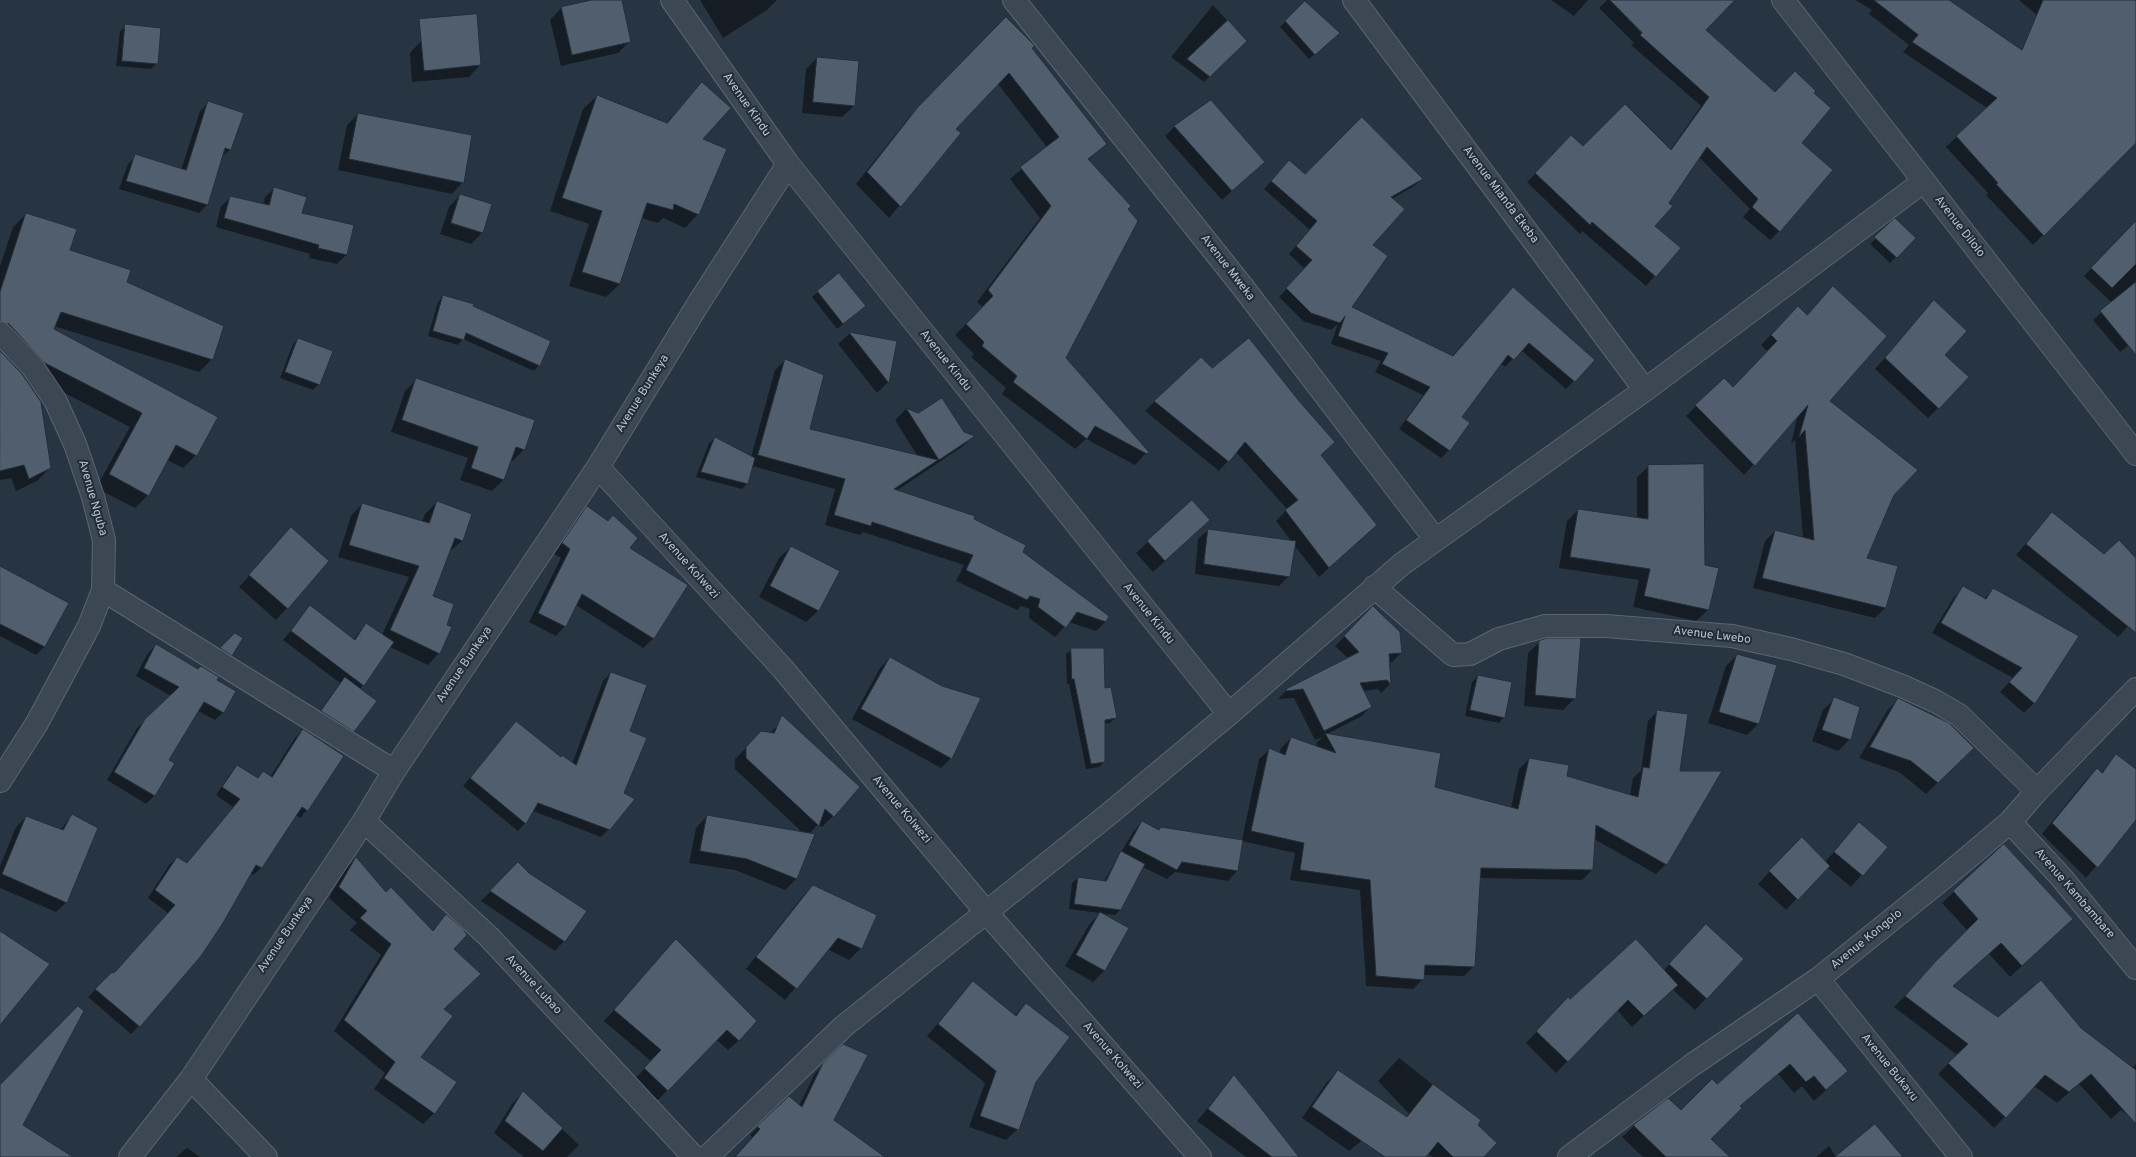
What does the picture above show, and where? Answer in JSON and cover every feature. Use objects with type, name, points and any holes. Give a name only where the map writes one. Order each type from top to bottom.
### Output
[{"type":"street","name":"Avenue Kindu","points":[[672,0],[788,164],[1229,714]]},
{"type":"street","name":"Avenue Mweka","points":[[1014,0],[1242,286],[1434,539]]},
{"type":"street","name":"Avenue Mianda Ekeba","points":[[1354,0],[1645,390]]},
{"type":"street","name":"Avenue Dilolo","points":[[1782,0],[2136,454]]},
{"type":"street","name":"Avenue Bunkeya","points":[[130,1157],[191,1079],[364,821],[394,771],[598,467],[700,301],[788,164]]},
{"type":"street","points":[[706,1157],[844,1026],[987,913],[1229,714],[1374,588],[1434,539],[1645,390],[1924,181]]},
{"type":"street","name":"Avenue Nguba","points":[[0,333],[32,366],[55,400],[75,444],[93,497],[104,540],[103,590],[89,626],[38,724],[0,781]]},
{"type":"street","name":"Avenue Kolwezi","points":[[598,467],[783,669],[987,913],[1200,1157]]},
{"type":"street","name":"Avenue Lwebo","points":[[1374,588],[1453,655],[1470,654],[1499,639],[1545,626],[1606,626],[1732,636],[1791,649],[1844,664],[1918,693],[1959,715],[2037,791]]},
{"type":"street","points":[[103,590],[394,771]]},
{"type":"street","name":"Avenue Kongolo","points":[[1572,1156],[1692,1065],[1818,979],[1946,876],[2010,822],[2037,791],[2136,689]]},
{"type":"street","name":"Avenue Lubao","points":[[364,821],[489,937],[694,1157]]},
{"type":"street","name":"Avenue Kambambare","points":[[2010,822],[2061,876],[2136,968]]},
{"type":"street","name":"Avenue Bukavu","points":[[1818,979],[1961,1157]]},
{"type":"street","points":[[191,1079],[266,1157]]},
{"type":"building","points":[[592,0],[622,0],[631,42],[572,55],[561,7]]},
{"type":"building","points":[[1610,0],[1735,0],[1706,30],[1775,92],[1795,71],[1816,91],[1814,93],[1831,108],[1802,143],[1833,170],[1780,232],[1752,207],[1758,199],[1707,147],[1669,203],[1673,206],[1655,226],[1681,248],[1656,277],[1592,222],[1590,225],[1535,173],[1571,135],[1583,146],[1625,104],[1671,150],[1709,97],[1640,35],[1642,33]]},
{"type":"building","points":[[1874,0],[1949,0],[2022,50],[2043,0],[2136,0],[2136,143],[2044,236],[1996,184],[1998,183],[1956,136],[1997,98],[1912,42],[1918,35]]},
{"type":"building","points":[[1305,1],[1340,33],[1315,55],[1285,21]]},
{"type":"building","points":[[477,14],[481,65],[424,71],[419,19]]},
{"type":"building","points":[[1006,17],[1035,46],[1032,48],[1107,144],[1088,159],[1131,206],[1128,209],[1138,221],[1066,358],[1149,452],[1147,454],[1095,426],[1087,439],[1013,382],[1017,376],[982,346],[984,342],[966,324],[993,296],[988,290],[1051,206],[1020,167],[1059,137],[1009,73],[956,129],[961,133],[901,207],[867,172],[918,107]]},
{"type":"building","points":[[1228,20],[1247,41],[1210,77],[1187,59]]},
{"type":"building","points":[[125,24],[161,28],[158,64],[122,61]]},
{"type":"building","points":[[817,57],[859,61],[855,106],[813,102]]},
{"type":"building","points":[[702,82],[731,108],[703,139],[727,149],[699,215],[674,204],[673,210],[647,203],[620,284],[582,272],[602,211],[562,198],[597,95],[667,123]]},
{"type":"building","points":[[1211,100],[1265,162],[1232,191],[1174,126]]},
{"type":"building","points":[[208,101],[244,113],[231,150],[225,148],[208,205],[126,181],[135,154],[186,170]]},
{"type":"building","points":[[358,113],[472,135],[464,183],[349,159]]},
{"type":"building","points":[[1362,117],[1423,179],[1391,197],[1405,209],[1373,245],[1388,256],[1352,307],[1453,356],[1513,287],[1595,360],[1575,382],[1529,343],[1514,360],[1508,355],[1462,417],[1470,423],[1450,451],[1406,420],[1430,387],[1382,364],[1388,353],[1338,336],[1345,316],[1340,323],[1311,313],[1286,288],[1312,260],[1296,246],[1317,221],[1271,181],[1289,160],[1305,174]]},
{"type":"building","points":[[274,187],[307,197],[302,213],[354,225],[347,255],[318,248],[319,245],[224,218],[230,196],[269,205]]},
{"type":"building","points":[[460,194],[492,204],[483,233],[451,223]]},
{"type":"building","points":[[26,213],[77,229],[70,250],[131,270],[127,282],[224,326],[213,360],[61,312],[54,329],[218,417],[197,456],[176,445],[149,496],[109,474],[142,413],[45,363],[9,324],[0,321],[0,292]]},
{"type":"building","points":[[1895,218],[1916,238],[1897,258],[1874,237]]},
{"type":"building","points":[[2136,221],[2136,264],[2112,288],[2091,268]]},
{"type":"building","points":[[839,273],[866,306],[843,324],[817,291]]},
{"type":"building","points":[[2136,282],[2136,355],[2100,311]]},
{"type":"building","points":[[1833,286],[1887,336],[1830,401],[1918,470],[1894,495],[1867,558],[1898,566],[1886,608],[1762,578],[1775,530],[1814,540],[1805,430],[1799,437],[1808,405],[1755,466],[1695,405],[1724,378],[1733,387],[1777,341],[1771,335],[1798,306],[1807,315]]},
{"type":"building","points":[[443,295],[474,304],[473,306],[551,341],[540,366],[466,333],[464,340],[433,331]]},
{"type":"building","points":[[1934,300],[1967,331],[1945,355],[1969,377],[1939,409],[1885,358]]},
{"type":"building","points":[[849,332],[897,341],[889,383]]},
{"type":"building","points":[[298,338],[333,351],[320,385],[285,372]]},
{"type":"building","points":[[1249,338],[1299,401],[1335,442],[1321,455],[1377,525],[1329,568],[1285,510],[1298,500],[1245,442],[1229,462],[1154,401],[1201,357],[1212,368]]},
{"type":"building","points":[[0,351],[22,374],[41,402],[51,468],[29,479],[24,465],[0,471]]},
{"type":"building","points":[[785,359],[824,375],[810,429],[938,460],[894,489],[975,516],[974,519],[1026,545],[1023,552],[1109,616],[1106,622],[1077,612],[1066,628],[1038,607],[1040,599],[1030,596],[1027,600],[966,570],[973,555],[872,522],[871,526],[834,515],[845,479],[758,455]]},
{"type":"building","points":[[416,378],[535,420],[525,450],[516,447],[504,480],[471,468],[478,447],[402,420]]},
{"type":"building","points":[[942,398],[964,432],[975,436],[939,460],[906,408],[918,413]]},
{"type":"building","points":[[715,437],[755,458],[748,484],[701,472]]},
{"type":"building","points":[[1704,464],[1705,565],[1719,568],[1709,610],[1644,596],[1650,569],[1570,557],[1578,509],[1648,519],[1648,465]]},
{"type":"building","points":[[1192,500],[1210,520],[1165,561],[1147,541]]},
{"type":"building","points":[[437,501],[472,514],[463,541],[455,538],[433,596],[454,604],[447,625],[452,627],[440,654],[390,630],[419,566],[349,545],[362,503],[429,523]]},
{"type":"building","points":[[587,506],[608,521],[613,515],[638,538],[630,548],[688,585],[654,639],[582,594],[566,627],[538,613],[570,549],[562,543]]},
{"type":"building","points":[[2052,512],[2104,554],[2119,540],[2136,558],[2136,633],[2026,544]]},
{"type":"building","points":[[291,527],[329,561],[288,609],[249,575]]},
{"type":"building","points":[[1208,529],[1296,541],[1290,577],[1204,564]]},
{"type":"building","points":[[791,546],[840,571],[819,611],[770,586]]},
{"type":"building","points":[[0,566],[69,603],[45,647],[0,624]]},
{"type":"building","points":[[1963,586],[1986,599],[1993,588],[2079,636],[2035,704],[2009,682],[2022,668],[1941,623]]},
{"type":"building","points":[[310,605],[355,640],[366,623],[394,642],[364,686],[291,631]]},
{"type":"building","points":[[1373,606],[1400,632],[1402,653],[1389,654],[1391,685],[1387,680],[1360,683],[1372,707],[1324,731],[1303,689],[1287,691],[1286,689],[1359,652],[1344,636]]},
{"type":"building","points":[[235,633],[243,638],[232,656],[220,648]]},
{"type":"building","points":[[1547,638],[1581,638],[1576,699],[1535,695],[1539,641]]},
{"type":"building","points":[[156,644],[198,669],[201,666],[219,677],[217,680],[236,691],[224,713],[204,702],[169,760],[175,763],[155,796],[114,772],[145,719],[179,687],[144,668]]},
{"type":"building","points":[[1071,648],[1104,648],[1105,688],[1111,687],[1117,718],[1105,720],[1105,762],[1091,764],[1074,679],[1072,679]]},
{"type":"building","points":[[1737,654],[1777,665],[1759,724],[1719,712]]},
{"type":"building","points":[[890,657],[942,686],[981,698],[952,759],[861,709]]},
{"type":"building","points":[[611,672],[647,685],[630,731],[647,738],[624,793],[635,799],[610,830],[538,803],[526,824],[470,778],[516,721],[561,757],[562,755],[576,765]]},
{"type":"building","points":[[1478,675],[1512,682],[1505,718],[1470,710]]},
{"type":"building","points":[[345,677],[377,701],[354,732],[321,711]]},
{"type":"building","points":[[1834,697],[1860,707],[1851,740],[1822,730]]},
{"type":"building","points":[[1898,698],[1949,723],[1974,748],[1938,783],[1911,761],[1870,747]]},
{"type":"building","points":[[1657,710],[1688,714],[1680,771],[1722,771],[1667,865],[1596,825],[1593,870],[1481,868],[1475,967],[1425,965],[1424,980],[1376,976],[1370,880],[1300,870],[1304,843],[1251,831],[1269,748],[1285,755],[1291,737],[1336,753],[1325,733],[1441,753],[1435,787],[1518,809],[1529,758],[1569,765],[1567,776],[1638,797],[1643,767],[1649,768]]},
{"type":"building","points":[[782,715],[860,787],[834,817],[825,809],[819,826],[746,758],[746,747],[761,731],[774,733]]},
{"type":"building","points":[[303,729],[344,756],[308,811],[302,807],[262,868],[256,865],[223,923],[201,956],[140,1027],[95,989],[111,973],[115,972],[175,905],[155,890],[177,857],[187,863],[240,799],[222,787],[237,765],[258,778],[263,771],[272,777]]},
{"type":"building","points":[[2116,754],[2136,769],[2136,820],[2098,868],[2052,823],[2097,768],[2102,773]]},
{"type":"building","points":[[72,814],[98,828],[67,903],[2,874],[26,816],[63,830]]},
{"type":"building","points":[[707,815],[815,834],[797,879],[747,859],[700,851]]},
{"type":"building","points":[[1142,821],[1159,830],[1161,827],[1243,840],[1238,871],[1182,862],[1177,870],[1129,845]]},
{"type":"building","points":[[1859,822],[1888,847],[1863,876],[1834,852]]},
{"type":"building","points":[[1802,837],[1830,866],[1798,900],[1769,871]]},
{"type":"building","points":[[2004,844],[2073,919],[2022,966],[2001,943],[1953,986],[1998,1017],[2041,980],[2081,1028],[2136,1070],[2136,1124],[2091,1074],[2069,1092],[2045,1075],[2006,1118],[1948,1063],[1968,1044],[1905,996],[1935,962],[1978,919],[1953,891]]},
{"type":"building","points":[[1121,851],[1145,864],[1121,910],[1074,904],[1078,877],[1106,881]]},
{"type":"building","points":[[356,857],[386,892],[391,887],[433,931],[446,914],[463,929],[467,935],[454,949],[481,974],[444,1009],[453,1016],[421,1057],[457,1082],[435,1114],[384,1078],[395,1062],[344,1020],[391,944],[360,918],[367,911],[339,887]]},
{"type":"building","points":[[518,862],[529,873],[587,911],[565,942],[490,891]]},
{"type":"building","points":[[813,885],[877,915],[862,949],[838,938],[797,989],[756,957]]},
{"type":"building","points":[[1100,912],[1129,928],[1105,971],[1076,955]]},
{"type":"building","points":[[1706,924],[1744,959],[1707,999],[1669,964]]},
{"type":"building","points":[[0,931],[50,964],[0,1025]]},
{"type":"building","points":[[676,939],[757,1021],[739,1041],[727,1030],[668,1091],[644,1068],[661,1050],[614,1010]]},
{"type":"building","points":[[1636,939],[1678,985],[1644,1016],[1628,1000],[1568,1062],[1536,1031],[1568,997],[1570,999]]},
{"type":"building","points":[[973,981],[1016,1016],[1026,1003],[1070,1037],[1036,1082],[1019,1130],[980,1116],[996,1071],[938,1024]]},
{"type":"building","points":[[78,1006],[84,1011],[23,1125],[73,1157],[0,1157],[0,1085]]},
{"type":"building","points":[[1798,1013],[1848,1071],[1826,1090],[1814,1076],[1806,1082],[1790,1064],[1740,1106],[1742,1108],[1711,1139],[1730,1157],[1666,1157],[1633,1125],[1668,1098],[1681,1110],[1712,1079],[1717,1084]]},
{"type":"building","points":[[843,1044],[868,1055],[834,1120],[885,1157],[735,1157],[760,1129],[757,1126],[789,1096],[802,1107],[823,1063]]},
{"type":"building","points":[[1338,1070],[1407,1117],[1433,1084],[1481,1120],[1478,1125],[1497,1143],[1484,1157],[1453,1157],[1438,1142],[1426,1157],[1385,1157],[1312,1107]]},
{"type":"building","points":[[1234,1075],[1299,1157],[1272,1157],[1208,1109]]},
{"type":"building","points":[[523,1091],[563,1128],[543,1151],[505,1121]]},
{"type":"building","points":[[1875,1124],[1903,1157],[1835,1157]]}]
